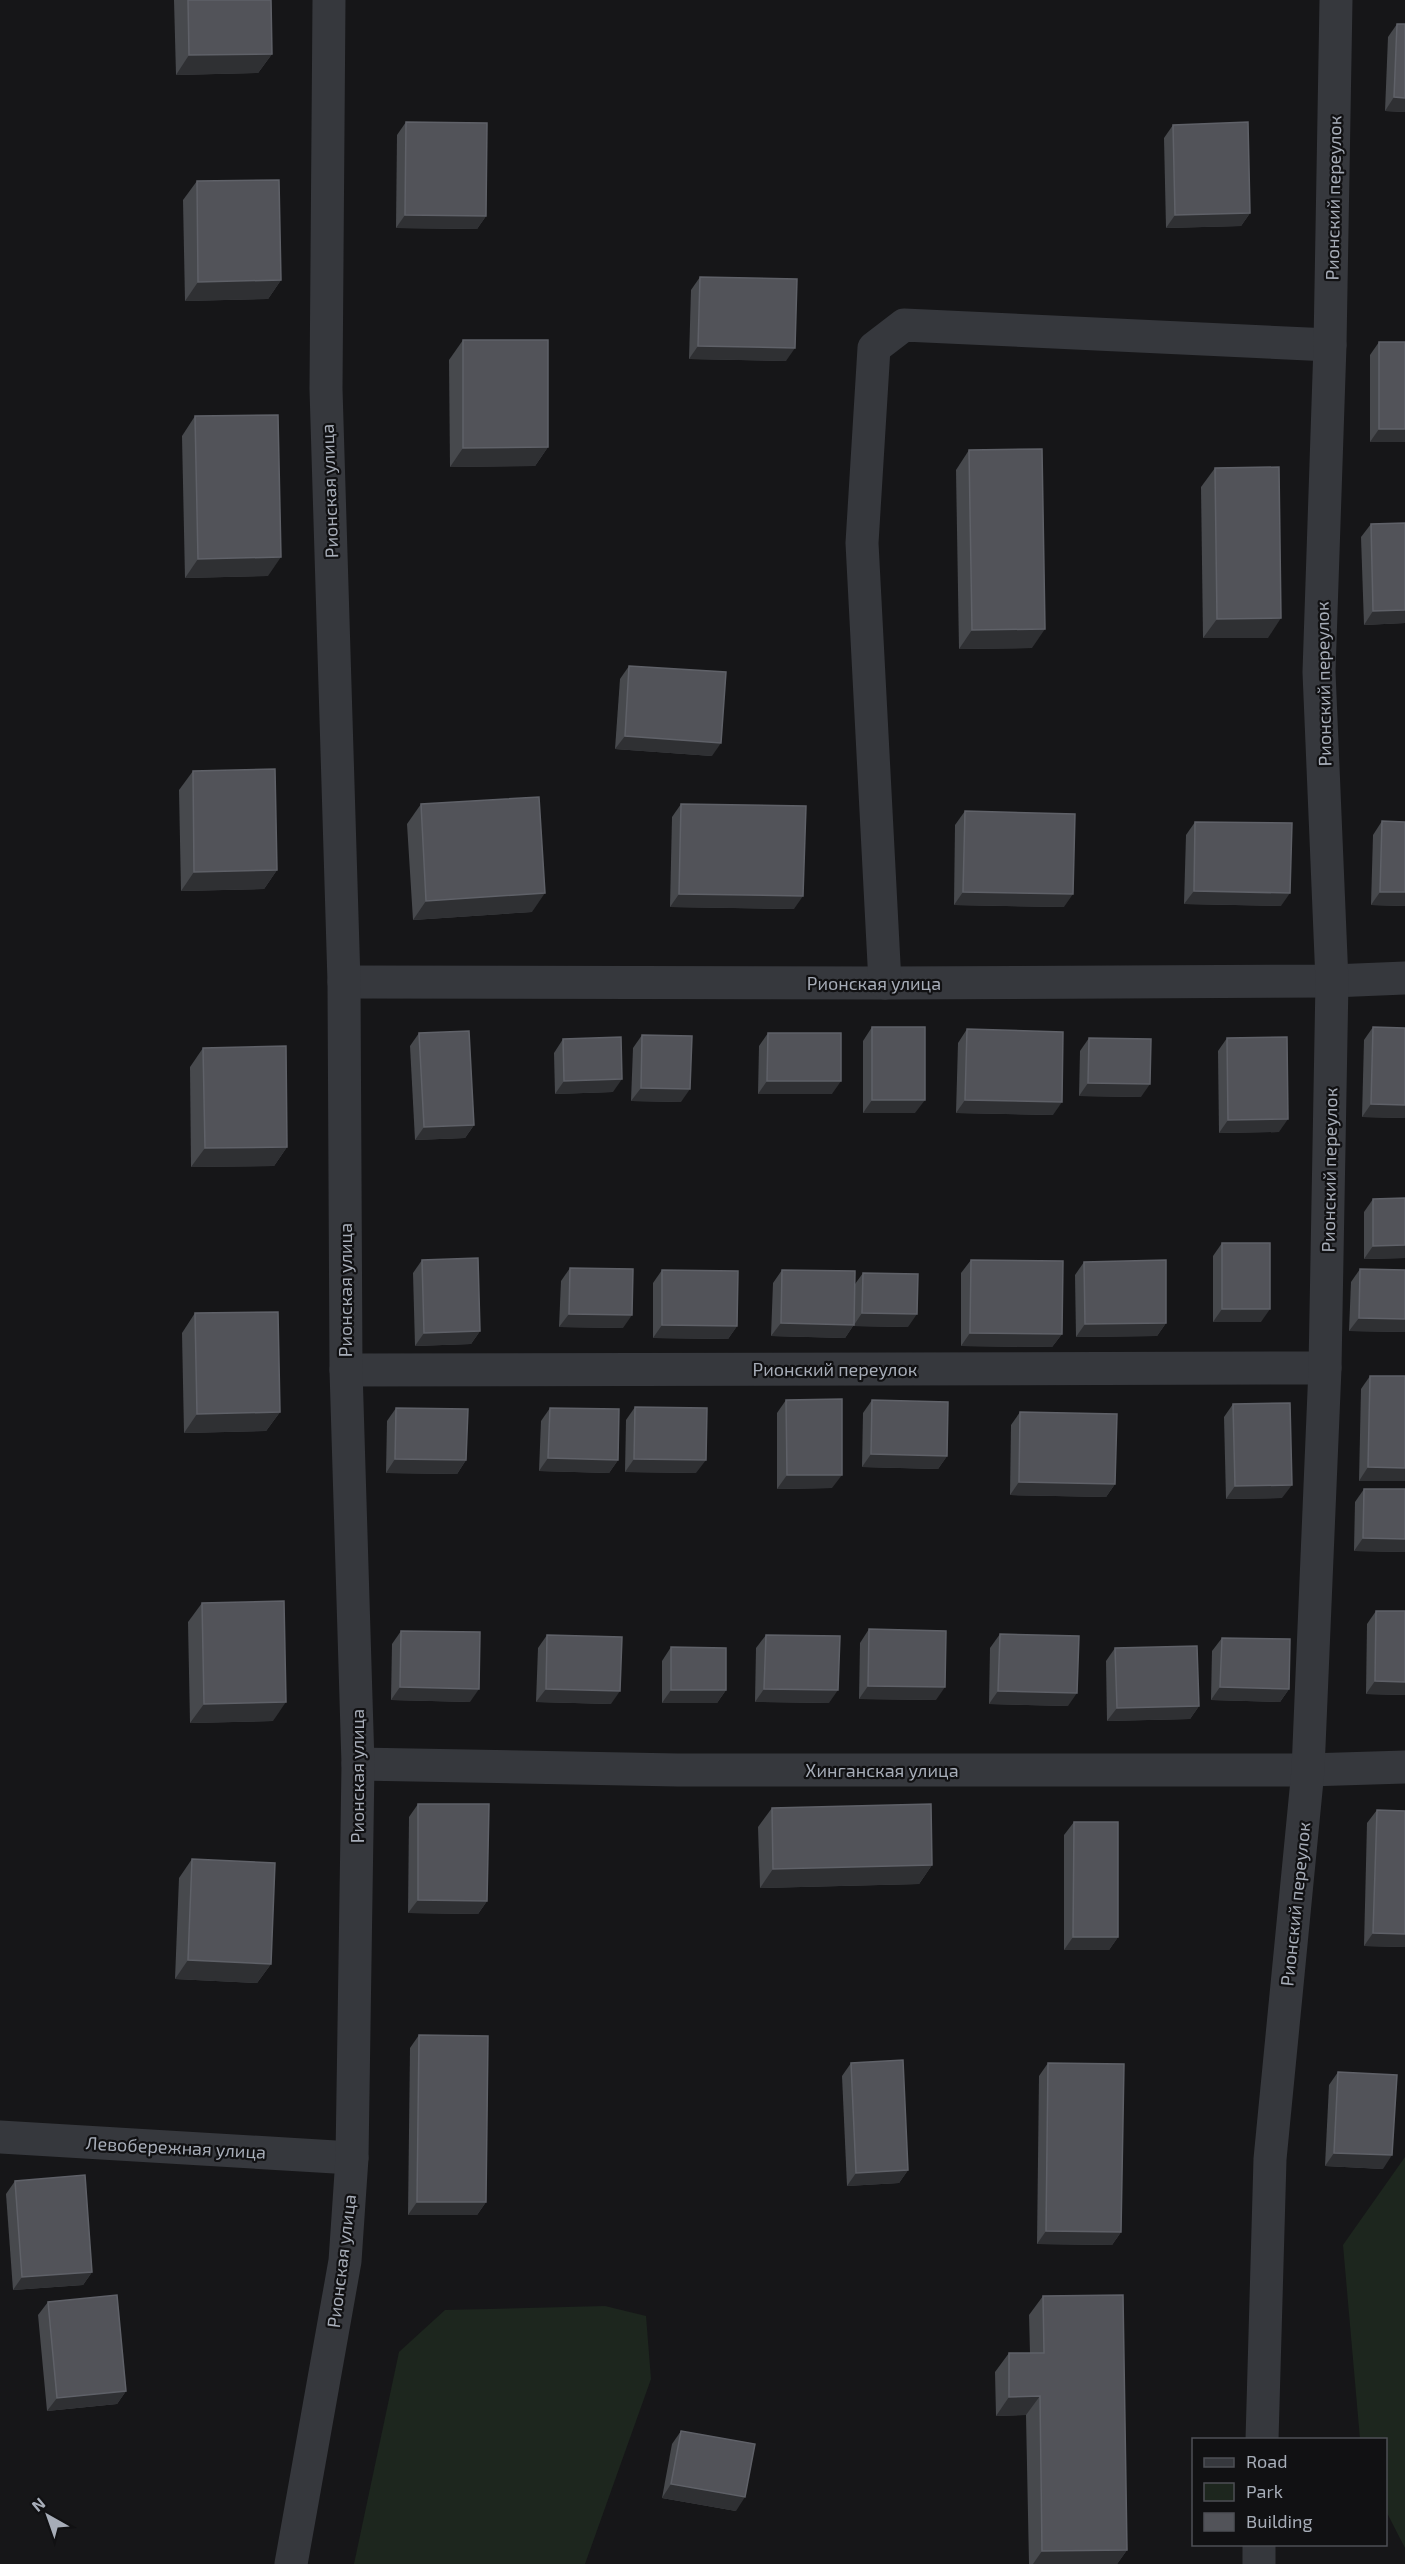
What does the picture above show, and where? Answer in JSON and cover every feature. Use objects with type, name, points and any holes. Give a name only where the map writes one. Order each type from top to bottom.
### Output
[{"type":"street","name":"Рионская улица","points":[[291,2564],[345,2261],[352,2158],[358,1764],[346,1370],[344,982],[326,389],[329,0]]},
{"type":"street","name":"Рионский переулок","points":[[1262,2438],[1270,2159],[1308,1770],[1325,1368],[1332,981],[1319,672],[1330,345],[1336,0]]},
{"type":"street","points":[[885,983],[862,543],[874,348],[904,325],[1330,345]]},
{"type":"street","name":"Рионская улица","points":[[344,982],[885,983],[1332,981],[1405,978]]},
{"type":"street","name":"Рионский переулок","points":[[346,1370],[1325,1368]]},
{"type":"street","name":"Хинганская улица","points":[[358,1764],[678,1770],[1308,1770],[1405,1767]]},
{"type":"street","name":"Левобережная улица","points":[[0,2137],[352,2158]]},
{"type":"street","points":[[1258,2564],[1259,2546]]},
{"type":"green space","points":[[1405,2157],[1405,2548],[1387,2513],[1387,2438],[1360,2438],[1343,2245]]},
{"type":"green space","points":[[605,2306],[646,2316],[651,2379],[585,2564],[354,2564],[399,2352],[445,2310]]},
{"type":"building","points":[[188,0],[271,0],[272,54],[189,55]]},
{"type":"building","points":[[1397,24],[1405,24],[1405,98],[1394,97]]},
{"type":"building","points":[[406,122],[487,123],[486,216],[405,215]]},
{"type":"building","points":[[1248,122],[1250,213],[1175,215],[1173,125]]},
{"type":"building","points":[[279,180],[281,280],[198,282],[197,181]]},
{"type":"building","points":[[700,277],[797,279],[795,348],[698,346]]},
{"type":"building","points":[[463,340],[548,340],[548,447],[463,448]]},
{"type":"building","points":[[1379,342],[1405,342],[1405,429],[1379,429]]},
{"type":"building","points":[[278,415],[281,557],[198,559],[195,416]]},
{"type":"building","points":[[1042,449],[1045,629],[972,630],[969,450]]},
{"type":"building","points":[[1279,467],[1281,618],[1217,619],[1215,468]]},
{"type":"building","points":[[1405,523],[1405,610],[1373,611],[1371,524]]},
{"type":"building","points":[[629,666],[726,672],[721,743],[625,736]]},
{"type":"building","points":[[275,769],[277,870],[194,872],[193,771]]},
{"type":"building","points":[[539,797],[545,893],[426,901],[421,804]]},
{"type":"building","points":[[681,804],[806,806],[803,896],[679,894]]},
{"type":"building","points":[[965,811],[1075,814],[1073,894],[963,892]]},
{"type":"building","points":[[1382,821],[1405,822],[1405,892],[1380,892]]},
{"type":"building","points":[[1195,822],[1292,823],[1290,893],[1194,891]]},
{"type":"building","points":[[872,1027],[925,1027],[925,1100],[872,1100]]},
{"type":"building","points":[[1373,1027],[1405,1028],[1405,1105],[1371,1104]]},
{"type":"building","points":[[967,1029],[1063,1032],[1062,1102],[965,1100]]},
{"type":"building","points":[[469,1031],[474,1125],[424,1127],[419,1033]]},
{"type":"building","points":[[768,1033],[841,1033],[841,1081],[767,1081]]},
{"type":"building","points":[[642,1035],[692,1036],[690,1089],[641,1088]]},
{"type":"building","points":[[621,1037],[622,1079],[564,1081],[563,1039]]},
{"type":"building","points":[[1287,1037],[1288,1119],[1228,1120],[1227,1038]]},
{"type":"building","points":[[1089,1038],[1151,1039],[1150,1084],[1088,1083]]},
{"type":"building","points":[[286,1046],[287,1147],[205,1148],[203,1048]]},
{"type":"building","points":[[1405,1198],[1405,1245],[1373,1246],[1373,1199]]},
{"type":"building","points":[[1222,1243],[1270,1243],[1270,1309],[1222,1309]]},
{"type":"building","points":[[478,1258],[480,1331],[424,1333],[422,1260]]},
{"type":"building","points":[[971,1260],[1063,1261],[1062,1334],[970,1333]]},
{"type":"building","points":[[1166,1260],[1166,1323],[1085,1324],[1084,1262]]},
{"type":"building","points":[[570,1268],[633,1269],[632,1315],[569,1314]]},
{"type":"building","points":[[1360,1269],[1405,1270],[1405,1319],[1359,1318]]},
{"type":"building","points":[[662,1270],[738,1271],[737,1326],[662,1325]]},
{"type":"building","points":[[782,1270],[855,1271],[854,1325],[781,1323]]},
{"type":"building","points":[[863,1273],[918,1274],[917,1314],[862,1313]]},
{"type":"building","points":[[278,1312],[280,1412],[197,1414],[195,1313]]},
{"type":"building","points":[[1370,1376],[1405,1376],[1405,1468],[1368,1467]]},
{"type":"building","points":[[842,1399],[842,1475],[787,1475],[786,1400]]},
{"type":"building","points":[[872,1400],[948,1402],[947,1456],[871,1454]]},
{"type":"building","points":[[1290,1403],[1292,1485],[1235,1486],[1233,1404]]},
{"type":"building","points":[[635,1407],[707,1408],[706,1460],[634,1459]]},
{"type":"building","points":[[396,1408],[468,1409],[466,1460],[395,1459]]},
{"type":"building","points":[[550,1408],[619,1409],[618,1460],[548,1458]]},
{"type":"building","points":[[1020,1412],[1117,1414],[1115,1484],[1019,1482]]},
{"type":"building","points":[[1364,1489],[1405,1489],[1405,1539],[1363,1538]]},
{"type":"building","points":[[284,1601],[286,1702],[204,1704],[202,1603]]},
{"type":"building","points":[[1376,1611],[1405,1611],[1405,1682],[1375,1681]]},
{"type":"building","points":[[869,1629],[946,1631],[945,1687],[868,1686]]},
{"type":"building","points":[[401,1631],[480,1632],[479,1689],[400,1687]]},
{"type":"building","points":[[1000,1634],[1079,1636],[1077,1693],[998,1691]]},
{"type":"building","points":[[547,1635],[622,1637],[620,1691],[546,1689]]},
{"type":"building","points":[[766,1635],[840,1636],[838,1690],[764,1689]]},
{"type":"building","points":[[1222,1638],[1290,1639],[1289,1689],[1220,1687]]},
{"type":"building","points":[[1197,1646],[1199,1706],[1117,1708],[1115,1648]]},
{"type":"building","points":[[671,1647],[726,1648],[726,1690],[671,1690]]},
{"type":"building","points":[[418,1804],[489,1804],[487,1901],[418,1900]]},
{"type":"building","points":[[931,1804],[932,1865],[773,1869],[772,1808]]},
{"type":"building","points":[[1377,1810],[1405,1811],[1405,1934],[1373,1933]]},
{"type":"building","points":[[1074,1822],[1118,1822],[1118,1937],[1073,1937]]},
{"type":"building","points":[[192,1859],[275,1863],[271,1964],[188,1960]]},
{"type":"building","points":[[419,2035],[488,2036],[486,2202],[417,2202]]},
{"type":"building","points":[[903,2060],[908,2170],[856,2173],[851,2063]]},
{"type":"building","points":[[1048,2063],[1124,2064],[1121,2232],[1046,2231]]},
{"type":"building","points":[[1338,2072],[1397,2075],[1392,2155],[1334,2153]]},
{"type":"building","points":[[85,2175],[92,2272],[22,2277],[15,2181]]},
{"type":"building","points":[[117,2295],[126,2391],[57,2398],[48,2302]]},
{"type":"building","points":[[1123,2295],[1127,2550],[1042,2551],[1040,2396],[1009,2397],[1009,2353],[1044,2353],[1043,2296]]},
{"type":"building","points":[[681,2431],[755,2444],[745,2497],[671,2484]]}]
